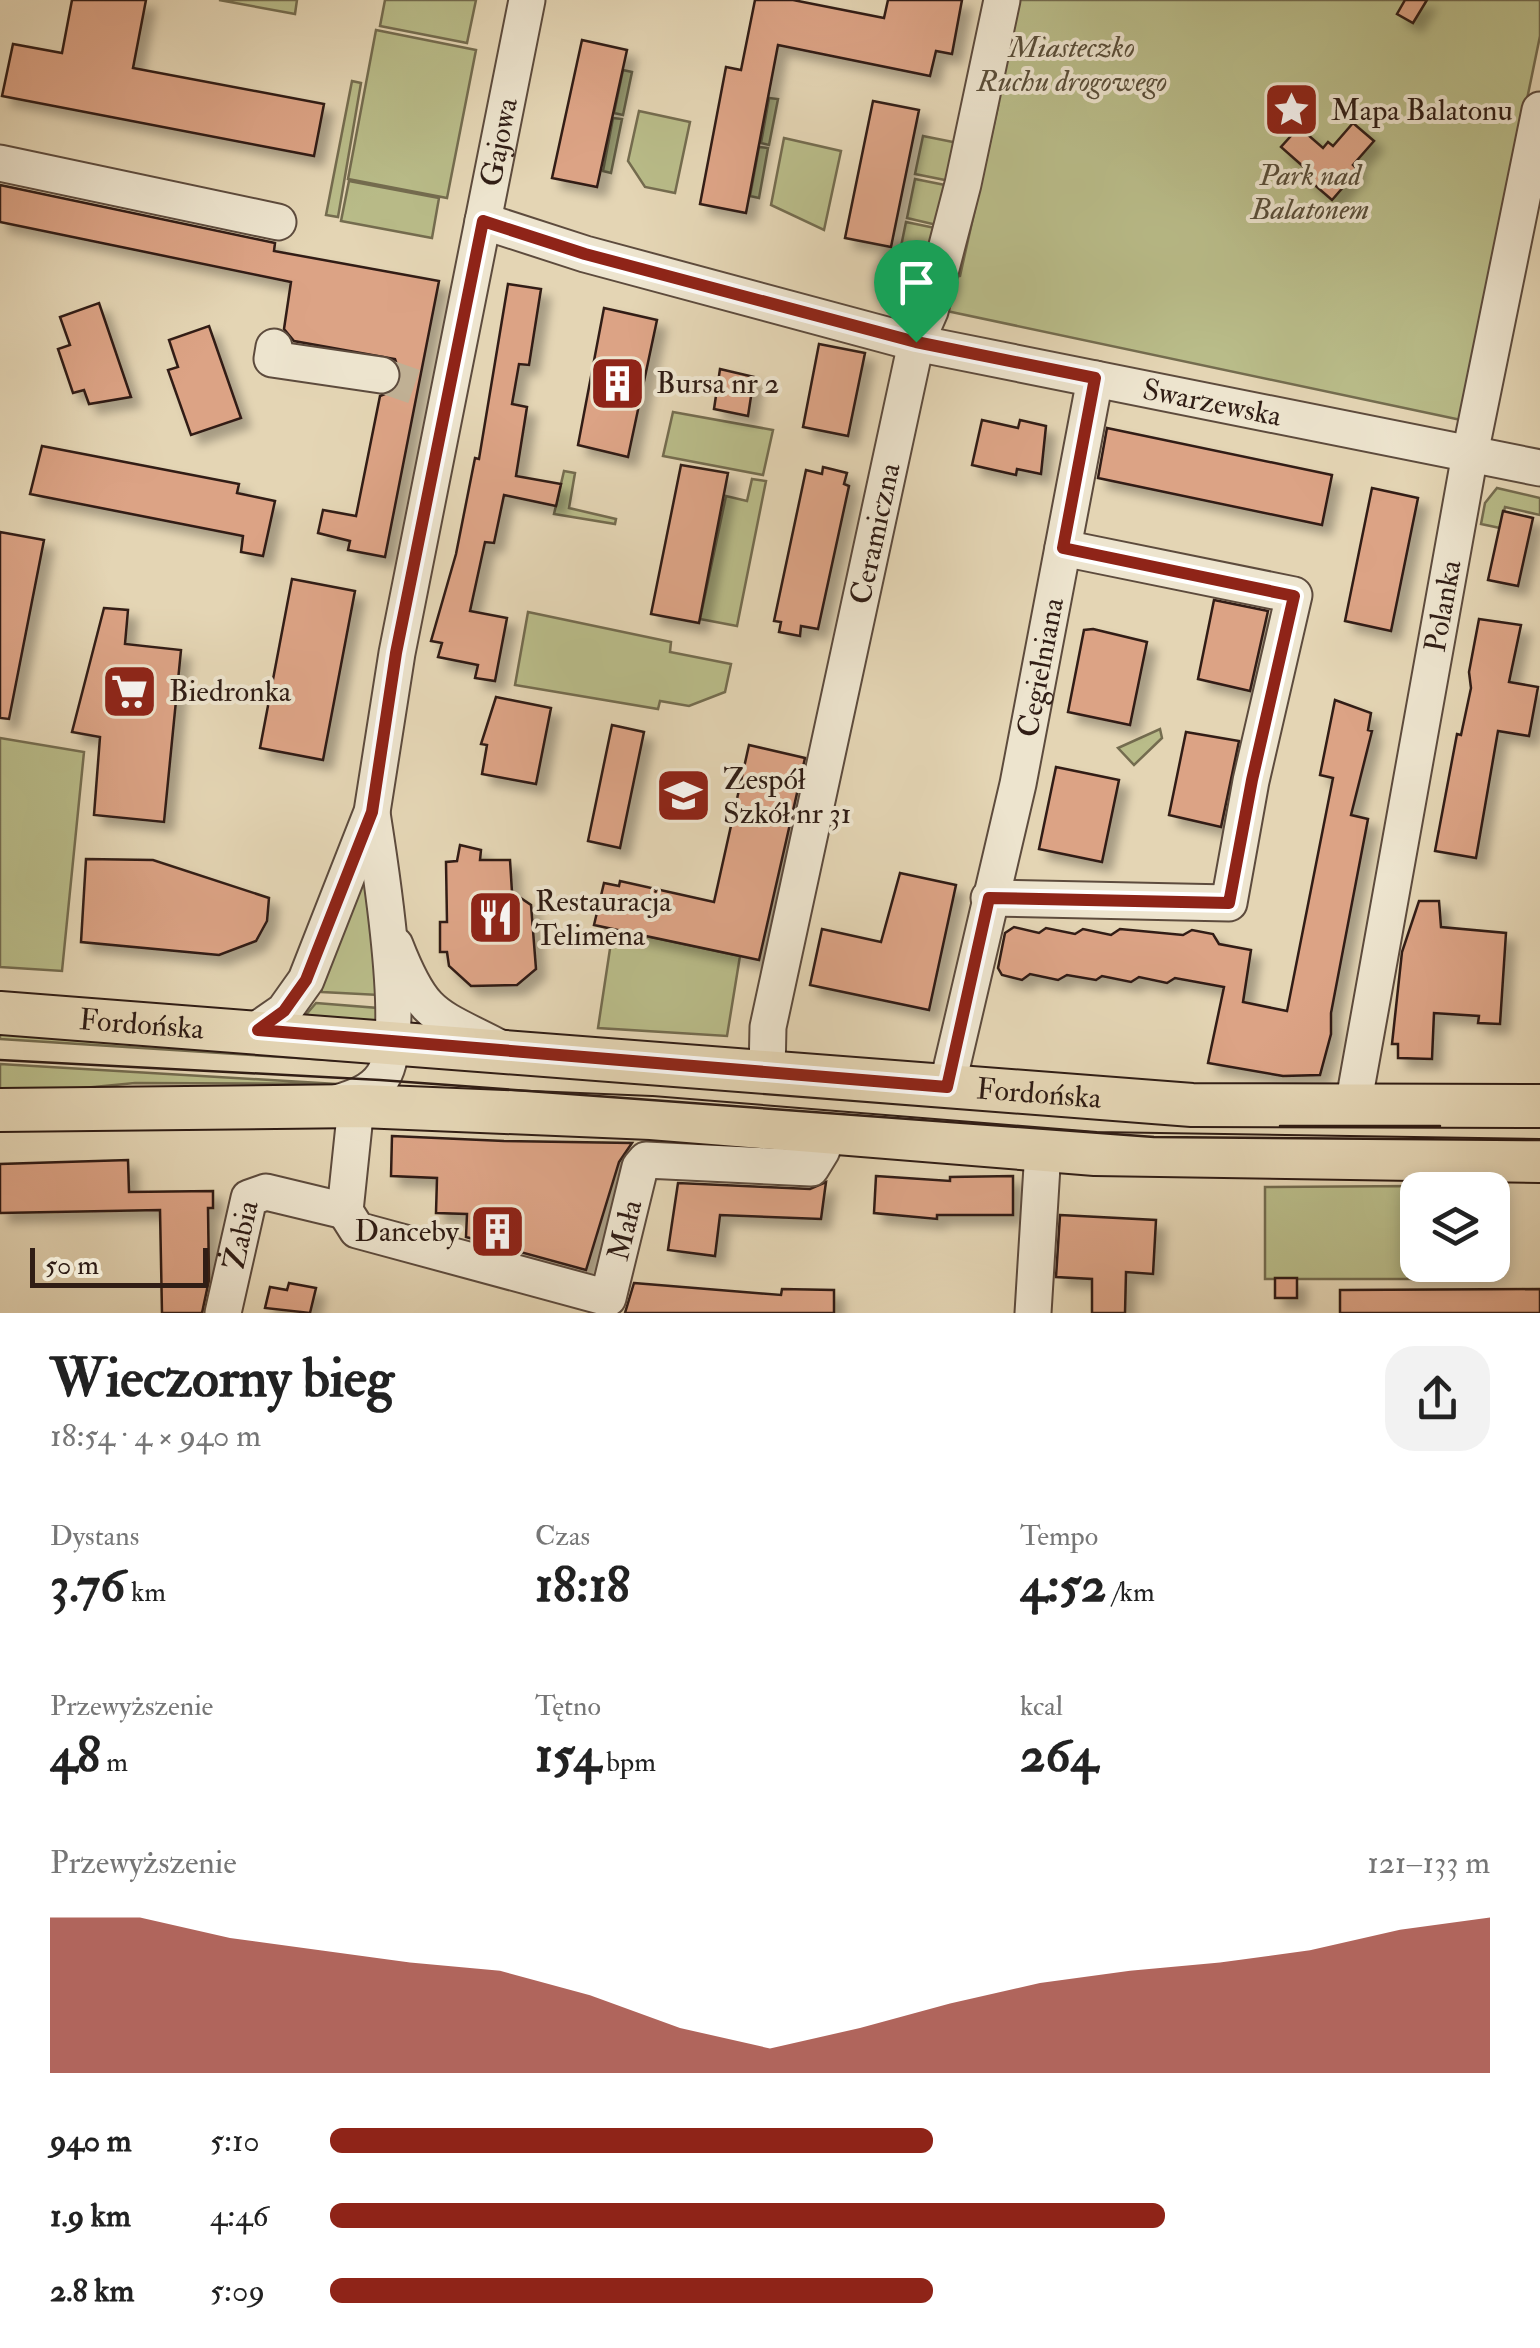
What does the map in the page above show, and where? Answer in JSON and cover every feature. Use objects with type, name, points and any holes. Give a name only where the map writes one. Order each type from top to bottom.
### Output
[{"type":"main road","name":"Fordońska","points":[[0,1012],[1192,1105],[1540,1106]]},
{"type":"main road","name":"Fordońska","points":[[0,1110],[342,1106],[652,1118],[1043,1150],[1292,1160],[1540,1161]]},
{"type":"street","name":"Gajowa","points":[[258,1030],[284,1011],[306,980],[372,812],[435,391],[483,221],[527,0]]},
{"type":"street","name":"Ceramiczna","points":[[767,1072],[765,1043],[773,1002],[916,342],[930,311],[963,184],[1002,0]]},
{"type":"street","name":"Polanka","points":[[1353,1106],[1470,454],[1540,110]]},
{"type":"street","points":[[0,163],[278,222]]},
{"type":"street","name":"Swarzewska","points":[[483,221],[585,254],[916,342],[1540,468]]},
{"type":"street","points":[[274,346],[272,359],[381,374]]},
{"type":"street","name":"Cegielniana","points":[[947,1087],[1018,784],[1095,378]]},
{"type":"street","points":[[989,898],[1229,903],[1294,596],[1063,548]]},
{"type":"street","name":"Gajowa","points":[[342,1106],[380,1080],[392,1041],[390,932],[372,812]]},
{"type":"street","name":"Gajowa","points":[[390,932],[412,982],[438,1018],[503,1049],[524,1052]]},
{"type":"street","points":[[342,1106],[345,1211]]},
{"type":"street","name":"Mała","points":[[345,1211],[357,1230],[608,1298],[640,1167],[646,1160],[670,1158],[811,1168],[822,1150],[823,1132]]},
{"type":"street","points":[[1033,1313],[1043,1150]]},
{"type":"street","name":"Żabia","points":[[223,1313],[249,1198],[266,1192],[345,1211]]},
{"type":"green space","points":[[219,0],[297,0],[295,14]]},
{"type":"green space","points":[[385,0],[476,0],[467,43],[380,26]]},
{"type":"green space","name":"Park nad Balatonem","points":[[1013,0],[1540,0],[1540,36],[1461,420],[942,310],[946,279],[960,276],[998,106],[990,102]]},
{"type":"green space","points":[[376,30],[476,50],[447,198],[348,179]]},
{"type":"green space","points":[[623,70],[632,72],[623,115],[614,113]]},
{"type":"green space","points":[[352,81],[361,83],[338,217],[326,215]]},
{"type":"green space","points":[[769,98],[778,99],[769,145],[761,143]]},
{"type":"green space","points":[[639,111],[690,122],[675,193],[645,187],[628,161]]},
{"type":"green space","points":[[613,118],[622,119],[611,173],[603,171]]},
{"type":"green space","points":[[923,136],[958,143],[950,181],[915,174]]},
{"type":"green space","points":[[784,138],[841,151],[824,230],[771,205]]},
{"type":"green space","points":[[759,147],[768,148],[759,198],[750,196]]},
{"type":"green space","points":[[915,179],[950,186],[941,226],[907,218]]},
{"type":"green space","points":[[349,181],[439,198],[432,238],[341,221]]},
{"type":"green space","points":[[906,222],[940,229],[923,304],[897,266]]},
{"type":"green space","points":[[673,412],[773,430],[763,475],[663,456]]},
{"type":"green space","points":[[564,471],[575,473],[569,508],[616,519],[615,524],[554,514]]},
{"type":"green space","points":[[752,479],[766,481],[737,626],[700,619],[726,496],[747,501]]},
{"type":"green space","points":[[1497,488],[1540,498],[1540,515],[1505,507],[1500,528],[1481,524],[1485,503]]},
{"type":"green space","points":[[528,612],[671,642],[670,652],[731,664],[725,692],[689,706],[660,701],[658,709],[515,685]]},
{"type":"green space","points":[[1160,729],[1162,738],[1134,765],[1118,748]]},
{"type":"green space","points":[[0,738],[84,752],[62,971],[0,967]]},
{"type":"green space","points":[[371,836],[379,995],[322,992],[321,987]]},
{"type":"green space","points":[[613,929],[740,956],[727,1036],[598,1028]]},
{"type":"green space","points":[[316,1003],[378,1008],[380,1022],[304,1017]]},
{"type":"green space","points":[[0,1033],[377,1063],[0,1039]]},
{"type":"green space","points":[[0,1064],[337,1084],[135,1083],[0,1096]]},
{"type":"green space","points":[[1400,1186],[1400,1279],[1265,1279],[1265,1187]]},
{"type":"building","points":[[72,0],[146,0],[133,68],[324,104],[314,156],[2,96],[13,44],[62,53]]},
{"type":"building","points":[[755,0],[793,0],[884,18],[888,0],[962,0],[952,54],[936,51],[930,76],[778,45],[746,213],[700,204],[726,67],[741,70]]},
{"type":"building","points":[[1405,0],[1427,0],[1413,23],[1397,14]]},
{"type":"building","points":[[582,40],[627,50],[597,187],[552,178]]},
{"type":"building","points":[[873,101],[919,110],[891,247],[845,238]]},
{"type":"building","points":[[1353,123],[1374,141],[1353,165],[1358,170],[1332,200],[1302,174],[1306,169],[1281,147],[1299,127],[1323,148],[1328,142],[1333,146]]},
{"type":"building","points":[[0,185],[275,243],[274,251],[439,281],[385,557],[348,550],[350,541],[318,533],[323,510],[356,516],[380,396],[397,389],[402,379],[395,359],[294,341],[284,329],[291,282],[0,222]]},
{"type":"building","points":[[508,284],[541,289],[529,365],[519,364],[512,404],[527,407],[516,476],[561,484],[556,506],[504,495],[494,543],[485,542],[470,611],[507,618],[495,681],[475,678],[478,665],[438,657],[442,643],[431,641],[456,554],[475,458],[479,459]]},
{"type":"building","points":[[99,303],[131,397],[89,404],[84,390],[73,393],[58,349],[70,345],[60,317]]},
{"type":"building","name":"Bursa nr 2","points":[[604,308],[657,320],[628,457],[578,445]]},
{"type":"building","points":[[209,326],[241,418],[191,435],[168,370],[178,367],[169,340]]},
{"type":"building","points":[[819,344],[865,353],[848,436],[803,427]]},
{"type":"building","points":[[720,369],[754,377],[748,416],[714,409]]},
{"type":"building","points":[[982,420],[1018,428],[1020,420],[1046,426],[1041,474],[1017,469],[1016,475],[972,465]]},
{"type":"building","points":[[1107,428],[1332,475],[1322,525],[1098,478]]},
{"type":"building","points":[[42,446],[239,484],[237,493],[275,501],[263,556],[241,552],[243,536],[30,494]]},
{"type":"building","points":[[681,465],[728,473],[699,623],[651,614]]},
{"type":"building","points":[[823,467],[847,473],[844,484],[849,486],[818,629],[801,626],[800,636],[779,632],[781,622],[774,621],[806,470],[822,474]]},
{"type":"building","points":[[1372,488],[1418,498],[1391,631],[1345,621]]},
{"type":"building","points":[[1503,511],[1533,518],[1518,586],[1488,580]]},
{"type":"building","points":[[0,532],[44,540],[9,719],[0,718]]},
{"type":"building","points":[[292,579],[355,591],[323,760],[260,748]]},
{"type":"building","points":[[1214,600],[1268,611],[1250,691],[1198,679]]},
{"type":"building","name":"Biedronka","points":[[104,608],[128,610],[125,644],[181,650],[164,822],[94,815],[100,737],[72,732]]},
{"type":"building","points":[[1479,619],[1521,625],[1509,682],[1538,687],[1529,736],[1498,731],[1476,858],[1435,851],[1457,734],[1461,735],[1471,688],[1469,672]]},
{"type":"building","points":[[1084,630],[1147,642],[1130,725],[1068,712]]},
{"type":"building","points":[[496,697],[551,708],[536,784],[482,774],[487,745],[481,744]]},
{"type":"building","points":[[1335,700],[1371,713],[1368,730],[1372,731],[1351,815],[1368,819],[1331,1013],[1331,1034],[1320,1075],[1283,1076],[1208,1063],[1224,987],[1175,978],[1167,983],[1139,977],[1131,982],[1102,976],[1096,980],[1067,975],[1058,980],[1030,974],[1022,980],[1002,975],[998,968],[1005,933],[1014,927],[1039,933],[1046,928],[1075,934],[1083,929],[1111,935],[1120,929],[1183,935],[1192,930],[1213,934],[1219,944],[1251,950],[1243,1002],[1287,1011],[1333,778],[1320,775]]},
{"type":"building","points":[[612,725],[644,732],[620,848],[588,841]]},
{"type":"building","points":[[1186,732],[1239,741],[1221,827],[1169,815]]},
{"type":"building","points":[[749,745],[805,758],[759,960],[594,925],[604,883],[619,886],[620,881],[714,902]]},
{"type":"building","points":[[1056,767],[1119,780],[1102,862],[1039,849]]},
{"type":"building","name":"Restauracja Telimena","points":[[460,845],[481,850],[480,860],[510,860],[512,892],[531,905],[536,969],[517,985],[471,986],[449,966],[447,952],[440,952],[440,922],[447,922],[446,862],[457,861]]},
{"type":"building","points":[[86,859],[153,860],[269,898],[267,921],[256,941],[219,955],[81,942]]},
{"type":"building","points":[[900,873],[956,885],[929,1010],[810,985],[822,929],[881,942]]},
{"type":"building","points":[[1419,901],[1439,901],[1441,927],[1506,933],[1500,1024],[1478,1023],[1479,1016],[1434,1013],[1432,1059],[1398,1058],[1398,1044],[1392,1044],[1402,952]]},
{"type":"building","points":[[392,1136],[632,1143],[619,1162],[586,1270],[466,1237],[467,1214],[436,1213],[437,1178],[391,1176]]},
{"type":"building","points":[[128,1160],[129,1192],[213,1191],[213,1208],[208,1208],[209,1280],[202,1313],[162,1313],[160,1210],[0,1213],[0,1164]]},
{"type":"building","points":[[876,1176],[950,1181],[950,1177],[1013,1176],[1013,1215],[937,1215],[937,1219],[874,1213]]},
{"type":"building","points":[[826,1182],[821,1219],[720,1215],[715,1256],[668,1250],[678,1183],[810,1189]]},
{"type":"building","points":[[1060,1215],[1156,1220],[1153,1274],[1126,1272],[1125,1313],[1092,1313],[1092,1279],[1056,1277]]},
{"type":"building","points":[[1275,1278],[1297,1278],[1297,1298],[1275,1298]]},
{"type":"building","points":[[289,1283],[316,1288],[310,1313],[265,1308],[270,1287],[287,1290]]},
{"type":"building","points":[[634,1283],[781,1295],[782,1289],[834,1290],[834,1313],[625,1313]]},
{"type":"building","points":[[1540,1289],[1540,1313],[1340,1313],[1340,1290]]},
{"type":"tunnel","points":[[381,375],[421,389]]},
{"type":"tram line","points":[[0,1060],[380,1080],[1154,1137],[1540,1140]]},
{"type":"tram line","points":[[1280,1126],[1440,1126]]},
{"type":"place","name":"Mapa Balatonu","points":[[1292,110]]},
{"type":"place","name":"Bursa nr 2","points":[[617,383]]},
{"type":"place","name":"Biedronka","points":[[130,691]]},
{"type":"place","name":"Zespół Szkół nr 31","points":[[684,796]]},
{"type":"place","name":"Restauracja Telimena","points":[[496,918]]},
{"type":"place","name":"Danceby","points":[[498,1231]]},
{"type":"route","points":[[483,221],[585,254],[916,342],[1095,378],[1063,548],[1294,596],[1229,903],[989,898],[947,1087],[258,1030],[284,1011],[306,980],[372,812],[396,653],[483,221]]},
{"type":"park label","name":"Miasteczko Ruchu drogowego","points":[[1072,64]]}]
